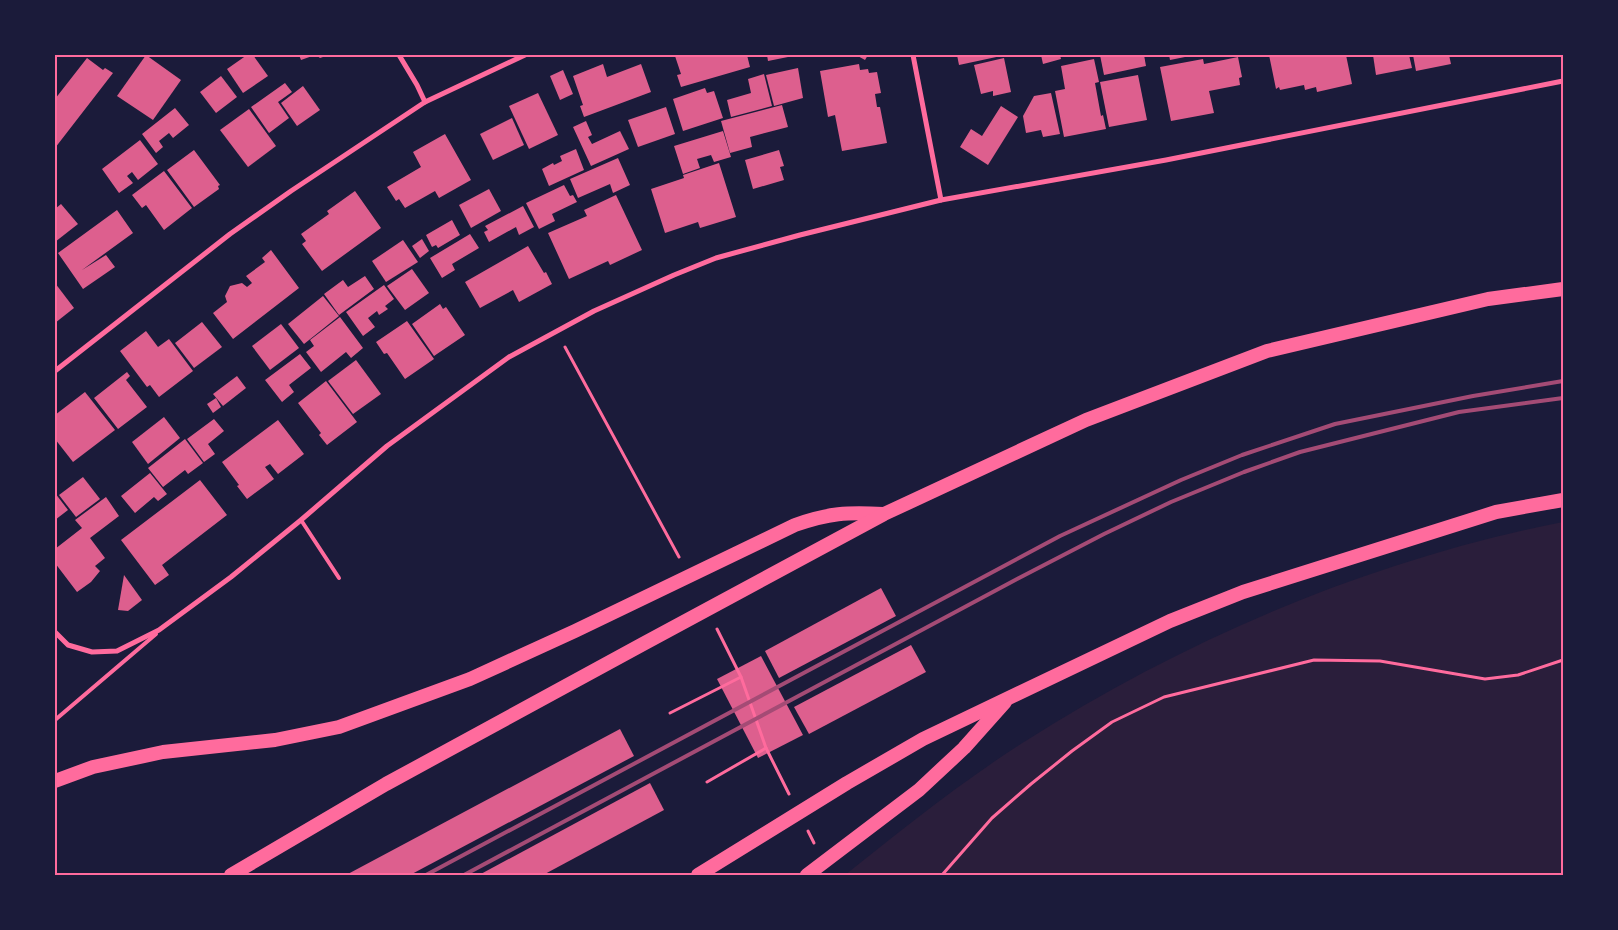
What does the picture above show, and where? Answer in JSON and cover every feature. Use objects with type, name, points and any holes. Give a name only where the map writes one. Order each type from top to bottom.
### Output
[{"type":"highway","points":[[231,875],[386,784],[884,514],[1086,420],[1267,351],[1488,299],[1563,289]]},
{"type":"highway","points":[[698,875],[923,738],[1170,620],[1243,592],[1496,512],[1563,500]]},
{"type":"highway","points":[[55,781],[93,767],[163,752],[275,740],[340,727],[470,680],[795,525],[821,516],[850,512],[884,514]]},
{"type":"highway","points":[[807,875],[918,790],[964,748],[1010,696]]},
{"type":"street","points":[[399,55],[425,102]]},
{"type":"street","points":[[55,371],[230,234],[291,191],[425,102],[525,55]]},
{"type":"street","points":[[913,55],[941,200]]},
{"type":"street","points":[[55,632],[68,645],[92,652],[117,651],[159,630],[231,577],[387,446],[509,357],[602,307],[716,258],[941,200],[1166,160],[1563,81]]},
{"type":"lane","points":[[301,520],[339,578]]},
{"type":"lane","points":[[55,720],[159,630]]},
{"type":"path","points":[[556,331],[681,560]]},
{"type":"path","points":[[713,621],[741,677],[766,748],[792,799]]},
{"type":"path","points":[[942,875],[992,818],[1072,751],[1112,722],[1164,697],[1314,660],[1380,661],[1485,679],[1518,675],[1563,660]]},
{"type":"path","points":[[670,714],[741,677]]},
{"type":"path","points":[[707,782],[766,748]]},
{"type":"path","points":[[805,824],[818,850]]},
{"type":"shaded area","points":[[1563,522],[1563,875],[845,875],[955,790],[1024,742],[1087,704],[1217,636],[1284,607],[1352,581],[1421,558],[1492,538]]},
{"type":"building","points":[[146,55],[181,80],[153,120],[117,96]]},
{"type":"building","points":[[247,55],[253,55],[268,76],[243,93],[227,69]]},
{"type":"building","points":[[299,55],[315,55],[301,60]]},
{"type":"building","points":[[316,55],[329,55],[320,58]]},
{"type":"building","points":[[747,55],[750,67],[681,87],[677,75],[681,74],[675,56]]},
{"type":"building","points":[[767,55],[793,55],[793,56],[768,61]]},
{"type":"building","points":[[856,55],[868,55],[865,60]]},
{"type":"building","points":[[957,55],[1001,55],[1001,56],[959,65]]},
{"type":"building","points":[[1041,55],[1060,55],[1061,59],[1043,64]]},
{"type":"building","points":[[1100,55],[1144,55],[1146,66],[1104,75]]},
{"type":"building","points":[[1169,55],[1190,55],[1190,56],[1170,60]]},
{"type":"building","points":[[1269,55],[1346,55],[1352,84],[1317,92],[1316,87],[1305,90],[1304,85],[1280,90],[1279,87],[1276,89]]},
{"type":"building","points":[[1373,55],[1409,55],[1412,68],[1376,75]]},
{"type":"building","points":[[1413,55],[1449,55],[1451,64],[1416,71]]},
{"type":"building","points":[[1238,57],[1242,77],[1239,78],[1240,85],[1209,91],[1214,113],[1171,121],[1160,67],[1203,59],[1204,64]]},
{"type":"building","points":[[87,58],[103,70],[105,68],[113,73],[55,148],[55,99]]},
{"type":"building","points":[[1004,58],[1011,92],[993,96],[993,91],[981,94],[974,65]]},
{"type":"building","points":[[1094,59],[1099,82],[1095,83],[1101,116],[1103,115],[1106,129],[1064,137],[1055,91],[1065,89],[1061,66]]},
{"type":"building","points":[[603,64],[607,77],[641,64],[651,92],[584,117],[580,106],[583,105],[573,76]]},
{"type":"building","points":[[859,64],[860,70],[868,69],[869,73],[877,72],[881,93],[875,94],[877,107],[880,107],[887,143],[842,151],[835,115],[828,117],[820,71]]},
{"type":"building","points":[[798,68],[803,98],[774,106],[766,75]]},
{"type":"building","points":[[563,70],[573,94],[560,100],[550,76]]},
{"type":"building","points":[[764,74],[772,106],[731,117],[727,100],[751,93],[748,79]]},
{"type":"building","points":[[1138,75],[1147,120],[1109,127],[1100,82]]},
{"type":"building","points":[[221,76],[237,97],[216,113],[200,92]]},
{"type":"building","points":[[285,83],[292,92],[278,102],[289,118],[269,133],[251,107]]},
{"type":"building","points":[[303,86],[320,110],[297,126],[281,103]]},
{"type":"building","points":[[705,88],[707,93],[714,91],[723,118],[683,131],[673,99]]},
{"type":"building","points":[[538,93],[558,135],[529,149],[509,106]]},
{"type":"building","points":[[1051,93],[1060,134],[1043,137],[1041,130],[1026,133],[1023,116],[1034,96]]},
{"type":"building","points":[[782,105],[788,127],[750,137],[752,147],[730,153],[721,121]]},
{"type":"building","points":[[1001,106],[1018,117],[988,165],[960,147],[971,129],[982,136]]},
{"type":"building","points":[[666,107],[675,134],[638,147],[628,120]]},
{"type":"building","points":[[175,108],[189,125],[173,138],[169,133],[159,141],[163,147],[156,153],[142,134]]},
{"type":"building","points":[[249,109],[276,146],[248,167],[220,130]]},
{"type":"building","points":[[512,118],[524,145],[493,160],[480,134]]},
{"type":"building","points":[[586,121],[592,135],[588,137],[592,144],[620,131],[629,149],[591,166],[573,127]]},
{"type":"building","points":[[723,131],[731,157],[714,162],[711,155],[697,159],[700,168],[683,174],[674,146]]},
{"type":"building","points":[[445,134],[471,180],[439,198],[435,191],[405,208],[399,199],[396,201],[387,187],[421,167],[413,152]]},
{"type":"building","points":[[140,140],[158,164],[138,180],[132,172],[127,176],[133,183],[119,193],[102,169]]},
{"type":"building","points":[[576,149],[584,170],[549,186],[542,169],[562,161],[560,156]]},
{"type":"building","points":[[194,150],[220,185],[218,186],[219,189],[194,207],[167,170]]},
{"type":"building","points":[[779,150],[784,166],[780,167],[784,180],[753,189],[745,160]]},
{"type":"building","points":[[618,158],[630,185],[613,193],[610,184],[578,198],[570,179]]},
{"type":"building","points":[[719,163],[736,217],[700,228],[698,222],[665,233],[651,189],[684,178],[683,175]]},
{"type":"building","points":[[164,171],[192,208],[164,230],[146,205],[142,208],[132,195]]},
{"type":"building","points":[[564,185],[570,196],[573,195],[577,202],[552,214],[555,221],[539,229],[526,203]]},
{"type":"building","points":[[489,189],[501,211],[471,228],[459,205]]},
{"type":"building","points":[[355,191],[381,228],[322,271],[302,244],[306,241],[301,234],[329,214],[327,211]]},
{"type":"building","points":[[616,195],[642,250],[610,265],[608,261],[569,279],[548,233],[587,216],[584,210]]},
{"type":"building","points":[[61,204],[78,224],[55,242],[55,209]]},
{"type":"building","points":[[523,206],[534,227],[519,235],[516,227],[489,242],[484,232],[488,230],[485,226]]},
{"type":"building","points":[[117,210],[133,233],[82,270],[106,255],[115,267],[83,289],[58,253]]},
{"type":"building","points":[[452,220],[460,235],[438,248],[436,245],[432,247],[426,235]]},
{"type":"building","points":[[470,234],[479,248],[452,264],[455,270],[442,278],[430,258]]},
{"type":"building","points":[[422,239],[429,251],[420,258],[412,246]]},
{"type":"building","points":[[403,240],[418,262],[386,282],[372,261]]},
{"type":"building","points":[[528,246],[552,284],[519,302],[513,290],[480,308],[465,282]]},
{"type":"building","points":[[271,250],[299,288],[233,339],[213,313],[227,302],[225,296],[230,286],[242,283],[247,287],[252,283],[246,276],[265,262],[262,258]]},
{"type":"building","points":[[412,269],[429,293],[405,310],[387,286]]},
{"type":"building","points":[[365,276],[374,289],[339,315],[324,294],[343,280],[348,287]]},
{"type":"building","points":[[55,283],[74,308],[55,323]]},
{"type":"building","points":[[384,285],[394,299],[385,306],[388,309],[379,315],[377,311],[368,318],[375,327],[363,336],[346,312]]},
{"type":"building","points":[[323,296],[339,316],[304,344],[288,324]]},
{"type":"building","points":[[440,304],[443,309],[446,307],[465,335],[434,356],[412,324]]},
{"type":"building","points":[[340,317],[363,348],[351,358],[346,352],[321,372],[306,352],[314,346],[310,340]]},
{"type":"building","points":[[407,321],[434,359],[405,379],[387,353],[384,354],[376,342]]},
{"type":"building","points":[[202,322],[222,347],[194,368],[175,343]]},
{"type":"building","points":[[281,324],[299,348],[270,370],[252,346]]},
{"type":"building","points":[[146,331],[158,347],[169,339],[193,371],[159,397],[150,385],[147,387],[120,351]]},
{"type":"building","points":[[300,354],[311,368],[289,385],[294,392],[282,402],[265,380]]},
{"type":"building","points":[[356,360],[381,394],[353,414],[328,381]]},
{"type":"building","points":[[127,372],[130,376],[126,380],[147,407],[118,429],[94,398]]},
{"type":"building","points":[[237,376],[246,388],[223,406],[213,394]]},
{"type":"building","points":[[326,381],[357,422],[327,445],[319,435],[321,433],[298,403]]},
{"type":"building","points":[[85,392],[115,430],[73,462],[55,439],[55,415]]},
{"type":"building","points":[[216,398],[221,407],[213,413],[207,404]]},
{"type":"building","points":[[164,417],[180,438],[148,464],[132,442]]},
{"type":"building","points":[[214,419],[224,431],[208,444],[215,454],[204,462],[187,439]]},
{"type":"building","points":[[278,420],[304,454],[278,474],[270,464],[265,467],[274,479],[247,499],[222,462]]},
{"type":"building","points":[[185,439],[203,463],[188,474],[185,470],[163,487],[148,468]]},
{"type":"building","points":[[150,473],[167,494],[158,501],[154,497],[135,513],[121,496]]},
{"type":"building","points":[[83,477],[100,499],[76,517],[59,495]]},
{"type":"building","points":[[200,480],[227,515],[162,565],[169,575],[155,585],[121,540]]},
{"type":"building","points":[[55,493],[68,510],[55,520]]},
{"type":"building","points":[[106,497],[119,516],[90,538],[105,558],[95,566],[100,571],[91,582],[77,592],[55,563],[55,549],[82,528],[75,520]]},
{"type":"building","points":[[124,575],[142,600],[128,611],[118,610]]},
{"type":"building","points":[[881,588],[896,616],[779,678],[765,651]]},
{"type":"building","points":[[911,645],[926,672],[809,734],[794,707]]},
{"type":"building","points":[[761,656],[803,735],[758,758],[717,679]]},
{"type":"building","points":[[620,729],[634,756],[410,875],[346,875]]},
{"type":"building","points":[[650,783],[664,810],[543,875],[479,875]]},
{"type":"railway","points":[[426,875],[1060,536],[1181,480],[1242,455],[1335,424],[1473,396],[1563,381]]},
{"type":"railway","points":[[464,875],[1019,578],[1171,502],[1244,472],[1300,452],[1459,412],[1563,398]]}]
